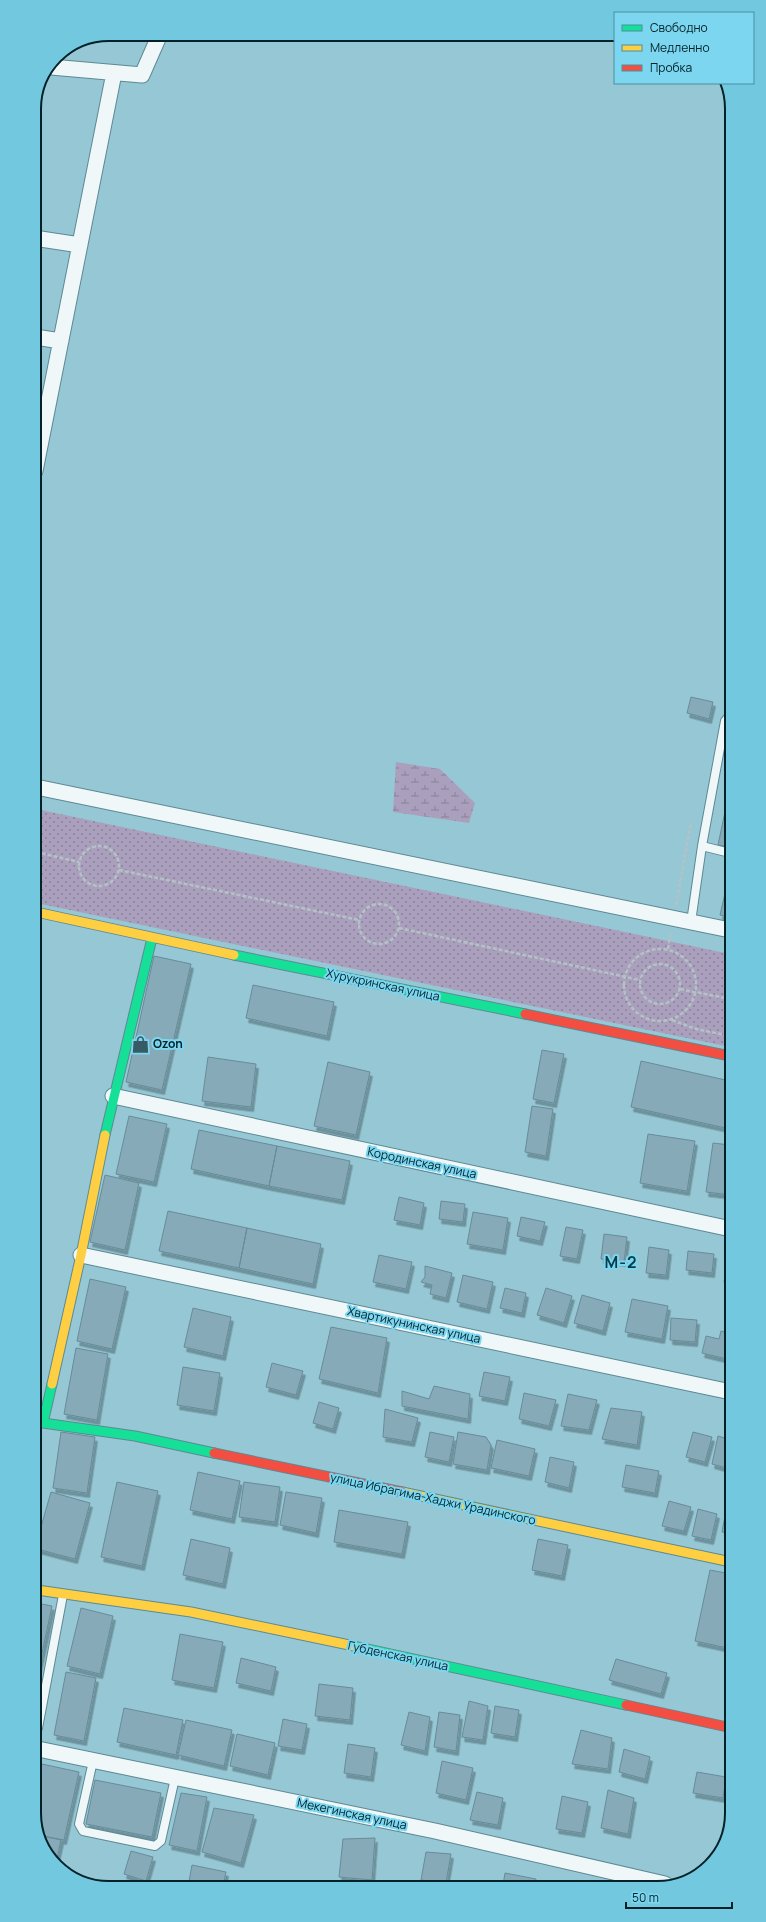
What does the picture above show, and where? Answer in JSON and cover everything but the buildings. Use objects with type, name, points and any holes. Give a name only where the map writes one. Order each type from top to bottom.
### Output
[{"type":"street","points":[[55,68],[142,75],[157,41]]},
{"type":"street","points":[[41,441],[114,73]]},
{"type":"street","points":[[41,239],[80,245]]},
{"type":"street","points":[[41,338],[61,341]]},
{"type":"street","points":[[41,788],[725,929]]},
{"type":"street","name":"Хурукринская улица","points":[[41,913],[152,938],[725,1055]]},
{"type":"street","points":[[81,1255],[113,1096],[152,938]]},
{"type":"street","name":"Кородинская улица","points":[[113,1096],[725,1228]]},
{"type":"street","name":"Хвартикунинская улица","points":[[81,1255],[725,1391]]},
{"type":"street","name":"улица Ибрагима-Хаджи Урадинского","points":[[81,1255],[43,1423],[135,1436],[725,1561]]},
{"type":"street","name":"Губденская улица","points":[[41,1591],[191,1612],[725,1726]]},
{"type":"street","name":"Мекегинская улица","points":[[41,1750],[434,1831],[652,1881]]},
{"type":"lane","points":[[691,922],[702,846],[725,720]]},
{"type":"lane","points":[[702,846],[725,852]]},
{"type":"lane","points":[[41,1712],[63,1595]]},
{"type":"lane","points":[[93,1761],[79,1824],[83,1831],[155,1846],[161,1841],[175,1778]]},
{"type":"path","points":[[668,949],[691,821]]},
{"type":"path","points":[[95,846],[103,846],[116,854],[119,862],[119,870],[116,877],[110,883],[103,886],[95,886],[87,882],[82,877],[79,870],[79,862],[82,854],[88,849],[95,846]]},
{"type":"path","points":[[41,853],[79,862]]},
{"type":"path","points":[[119,870],[359,920]]},
{"type":"path","points":[[375,904],[383,904],[391,907],[396,913],[399,920],[399,928],[396,936],[390,941],[383,944],[375,944],[362,936],[359,928],[359,920],[362,913],[368,907],[375,904]]},
{"type":"path","points":[[399,928],[640,980]]},
{"type":"path","points":[[654,948],[668,949],[681,954],[691,965],[696,978],[696,992],[691,1004],[683,1014],[671,1019],[659,1021],[652,1020],[635,1012],[628,1001],[624,989],[624,976],[630,963],[640,954],[654,948]]},
{"type":"path","points":[[656,964],[664,964],[672,967],[677,973],[680,980],[680,989],[677,996],[672,1001],[664,1004],[656,1004],[649,1001],[644,995],[640,988],[640,980],[643,973],[649,967],[656,964]]},
{"type":"path","points":[[680,989],[725,998]]},
{"type":"path","points":[[671,1019],[696,1029],[725,1035]]},
{"type":"green space","points":[[396,762],[440,769],[475,803],[469,823],[393,812]]},
{"type":"green space","points":[[41,810],[725,953],[725,1046],[41,904]]},
{"type":"traffic: fast","points":[[105,1135],[152,938]]},
{"type":"traffic: fast","points":[[234,955],[525,1014]]},
{"type":"traffic: fast","points":[[52,1384],[43,1423],[135,1436],[214,1453]]},
{"type":"traffic: fast","points":[[354,1646],[626,1705]]},
{"type":"traffic: slow","points":[[41,913],[234,955]]},
{"type":"traffic: slow","points":[[52,1384],[81,1255],[105,1135]]},
{"type":"traffic: slow","points":[[402,1492],[725,1561]]},
{"type":"traffic: slow","points":[[41,1591],[191,1612],[354,1646]]},
{"type":"traffic: jam","points":[[525,1014],[725,1055]]},
{"type":"traffic: jam","points":[[214,1453],[402,1492]]},
{"type":"traffic: jam","points":[[626,1705],[725,1726]]},
{"type":"place","name":"Ozon","points":[[140,1044]]},
{"type":"district","name":"М-2","points":[[621,1262]]}]
